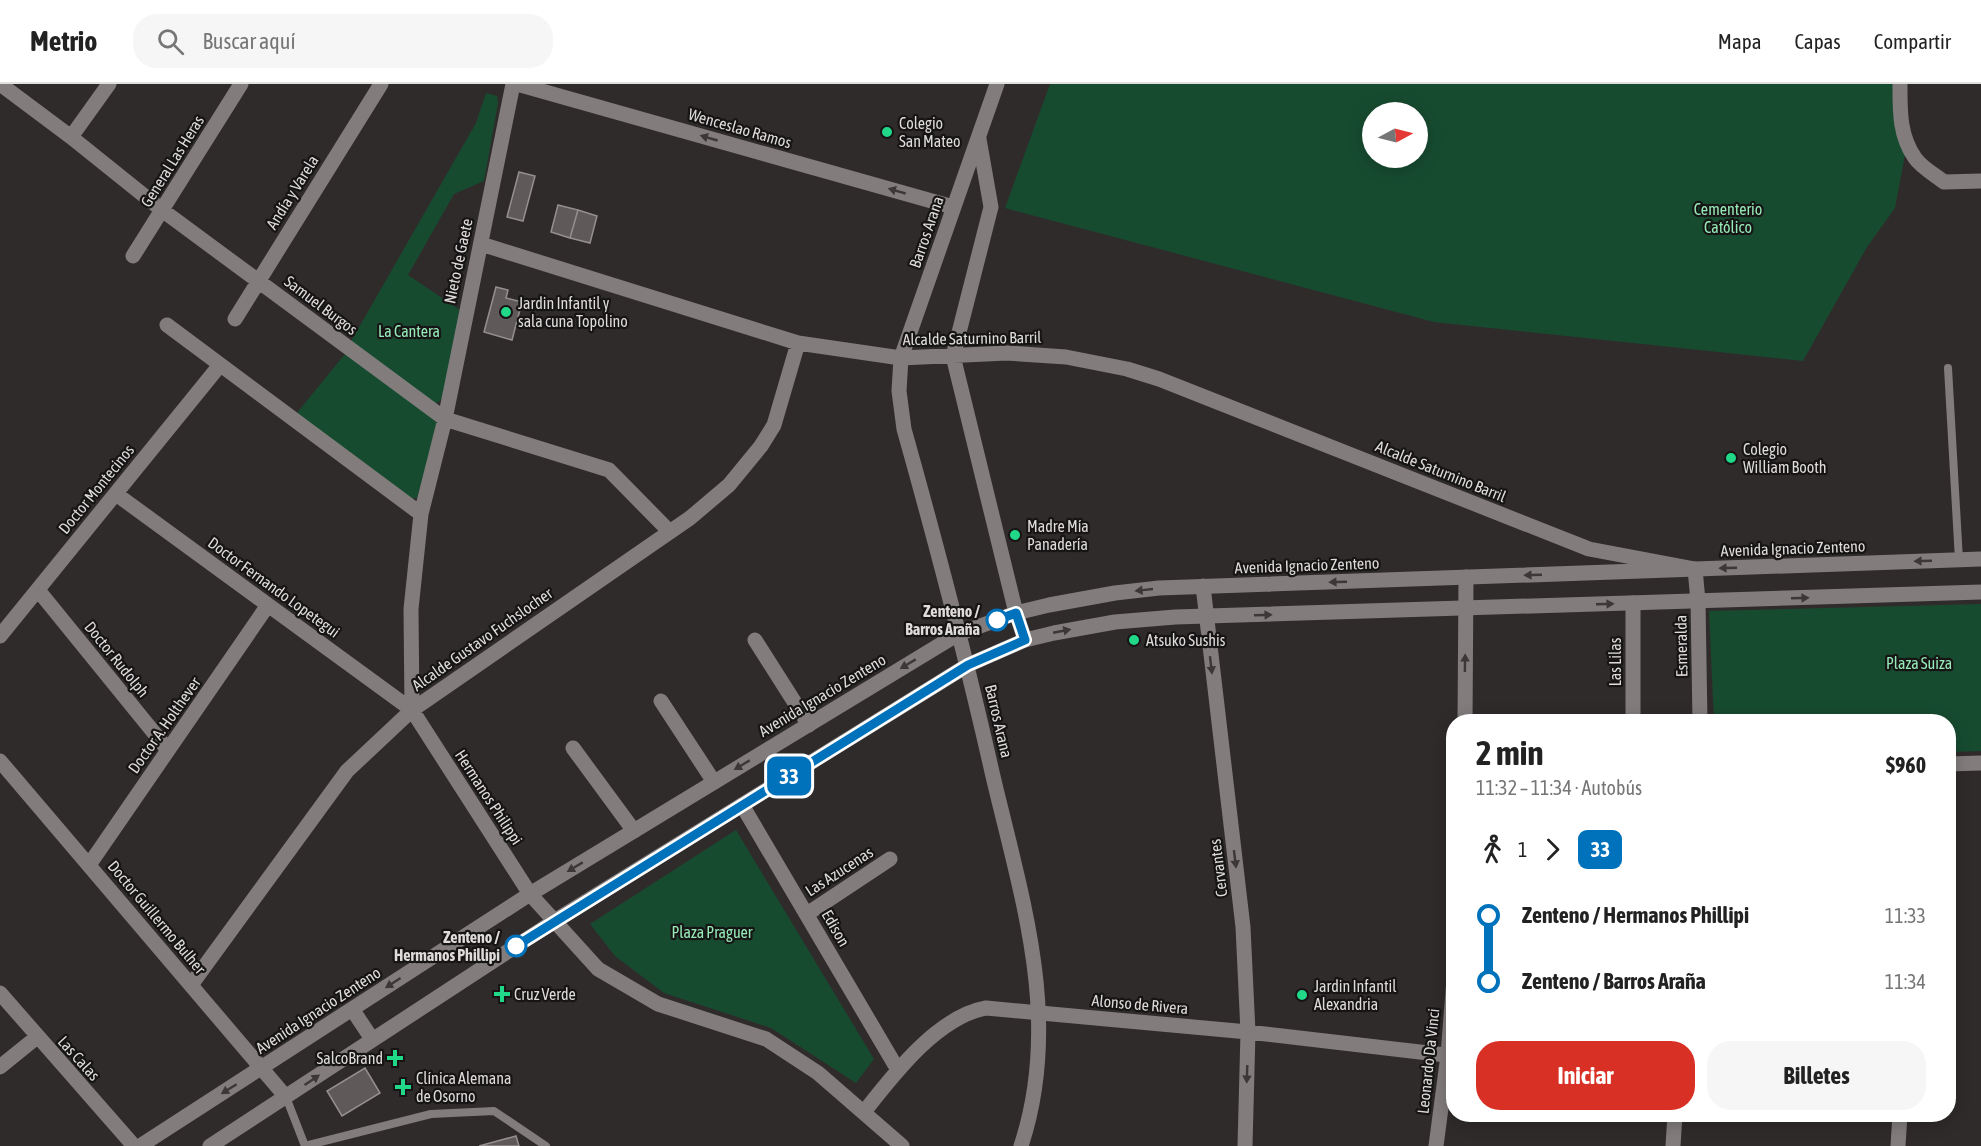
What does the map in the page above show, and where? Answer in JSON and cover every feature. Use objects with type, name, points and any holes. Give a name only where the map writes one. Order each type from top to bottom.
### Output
[{"type":"street","name":"Samuel Burgos","points":[[0,84],[162,210],[444,419],[609,470],[669,531]]},
{"type":"street","points":[[71,137],[109,84]]},
{"type":"street","name":"General Las Heras","points":[[133,256],[241,84]]},
{"type":"street","name":"Andía y Varela","points":[[235,319],[381,84]]},
{"type":"street","name":"Wenceslao Ramos","points":[[515,84],[953,207]]},
{"type":"street","name":"Nieto de Gaete","points":[[421,514],[444,419],[515,84]]},
{"type":"street","name":"Barros Arana","points":[[998,84],[901,358],[899,392],[904,429],[968,665],[1033,950],[1040,1013],[1039,1047],[1029,1113],[1020,1146]]},
{"type":"street","points":[[1900,84],[1903,134],[1916,159],[1944,182],[1981,181]]},
{"type":"street","name":"Barros Arana","points":[[979,139],[991,207],[953,356],[1016,613],[1025,640]]},
{"type":"street","name":"Alcalde Saturnino Barril","points":[[481,244],[798,343],[901,358],[1007,353],[1036,354],[1076,358],[1127,369],[1159,379],[1589,549],[1695,569]]},
{"type":"street","points":[[167,325],[421,514],[411,609],[412,710]]},
{"type":"street","name":"Alcalde Gustavo Fuchslocher","points":[[190,985],[347,771],[412,710],[710,502],[729,485],[761,447],[774,425],[798,343]]},
{"type":"street","name":"Doctor Montecinos","points":[[0,636],[220,365]]},
{"type":"street","name":"Doctor Fernando Lopetegui","points":[[116,494],[412,710]]},
{"type":"street","points":[[1575,574],[1588,568],[1589,549]]},
{"type":"street","name":"Avenida Ignacio Zenteno","points":[[140,1146],[530,894],[958,633],[1016,613],[1115,593],[1203,586],[1981,560]]},
{"type":"street","name":"Esmeralda","points":[[1695,569],[1698,601],[1700,714]]},
{"type":"street","points":[[1465,714],[1466,577]]},
{"type":"street","name":"Cervantes","points":[[1203,586],[1243,927],[1248,1032],[1245,1146]]},
{"type":"street","name":"Doctor Rudolph","points":[[38,590],[168,750]]},
{"type":"street","points":[[210,1146],[553,922],[968,665],[1025,640],[1115,622],[1205,617],[1981,592]]},
{"type":"street","name":"Las Lilas","points":[[1633,603],[1633,714]]},
{"type":"street","name":"Doctor A. Holthever","points":[[89,865],[268,605]]},
{"type":"street","points":[[755,640],[809,725]]},
{"type":"street","points":[[661,701],[714,782]]},
{"type":"street","name":"Hermanos Philippi","points":[[412,710],[530,894],[598,969],[658,1004],[766,1039],[818,1073],[902,1146]]},
{"type":"street","points":[[573,748],[634,831]]},
{"type":"street","name":"Doctor Guillermo Bulher","points":[[0,761],[286,1097]]},
{"type":"street","points":[[1956,764],[1981,763]]},
{"type":"street","name":"Edison","points":[[742,805],[898,1070]]},
{"type":"street","name":"Las Azucenas","points":[[807,914],[890,859]]},
{"type":"street","name":"Las Calas","points":[[0,993],[134,1146]]},
{"type":"street","name":"Alonso de Rivera","points":[[864,1112],[898,1070],[947,1024],[967,1013],[996,1008],[1248,1032],[1446,1054]]},
{"type":"street","points":[[352,1009],[372,1039]]},
{"type":"street","points":[[0,1067],[37,1037]]},
{"type":"street","name":"Leonardo Da Vinci","points":[[1436,1146],[1446,1085]]},
{"type":"street","points":[[1673,1146],[1674,1122]]},
{"type":"street","points":[[1898,1146],[1900,1122]]},
{"type":"lane","points":[[1948,368],[1959,560]]},
{"type":"lane","points":[[286,1097],[305,1146],[431,1114],[494,1111],[546,1146]]},
{"type":"green space","name":"Cementerio Católico","points":[[1050,84],[1896,84],[1907,144],[1895,208],[1867,247],[1803,361],[1434,322],[1005,208]]},
{"type":"green space","name":"La Cantera","points":[[486,93],[497,96],[498,103],[484,181],[454,194],[408,275],[460,310],[442,399],[433,406],[350,343],[476,123]]},
{"type":"green space","points":[[345,354],[439,421],[417,498],[405,498],[296,414]]},
{"type":"green space","name":"Plaza Suiza","points":[[1981,604],[1981,751],[1956,752],[1956,714],[1714,714],[1709,611]]},
{"type":"green space","name":"Plaza Praguer","points":[[736,830],[874,1059],[856,1083],[771,1028],[664,993],[615,956],[590,924]]},
{"type":"building","points":[[519,172],[535,176],[523,221],[507,217]]},
{"type":"building","points":[[558,205],[578,210],[570,238],[551,232]]},
{"type":"building","points":[[578,210],[597,216],[590,243],[570,238]]},
{"type":"building","points":[[496,287],[508,290],[506,298],[522,302],[512,340],[484,332]]},
{"type":"building","points":[[365,1068],[380,1093],[342,1116],[327,1091]]},
{"type":"building","points":[[516,1136],[519,1146],[479,1146]]},
{"type":"bus line","name":"33","points":[[516,946],[968,665],[1025,640],[1016,613],[997,620]]},
{"type":"place","name":"Colegio San Mateo","points":[[887,132]]},
{"type":"place","name":"Jardin Infantil y sala cuna Topolino","points":[[506,312]]},
{"type":"place","name":"Colegio William Booth","points":[[1731,458]]},
{"type":"place","name":"Madre Mía Panadería","points":[[1015,535]]},
{"type":"place","name":"Zenteno / Barros Araña","points":[[997,620]]},
{"type":"place","name":"Atsuko Sushis","points":[[1134,640]]},
{"type":"place","name":"Zenteno / Hermanos Phillipi","points":[[516,946]]},
{"type":"place","name":"Cruz Verde","points":[[502,994]]},
{"type":"place","name":"Jardin Infantil Alexandria","points":[[1302,995]]},
{"type":"place","name":"SalcoBrand","points":[[395,1058]]},
{"type":"place","name":"Clínica Alemana de Osorno","points":[[403,1087]]}]
